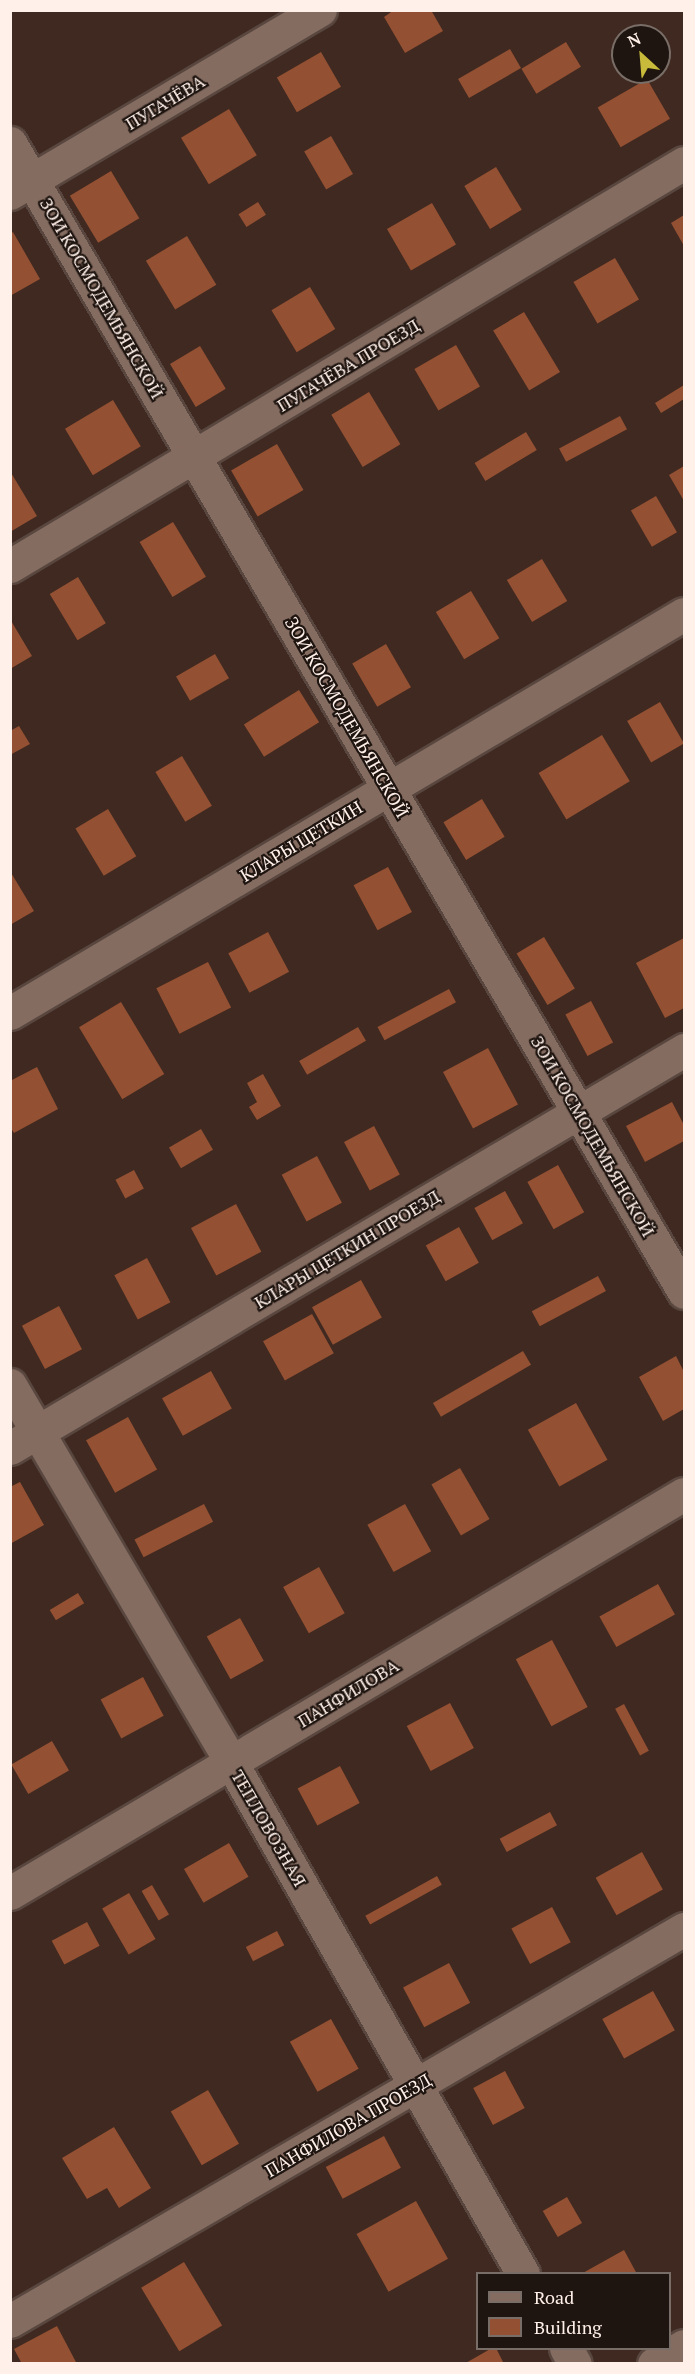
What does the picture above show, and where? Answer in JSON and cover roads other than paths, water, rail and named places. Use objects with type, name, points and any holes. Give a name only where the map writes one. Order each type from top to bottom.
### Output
[{"type":"street","name":"ПУГАЧЁВА","points":[[22,187],[320,10]]},
{"type":"street","name":"ЗОИ КОСМОДЕМЬЯНСКОЙ","points":[[10,143],[22,187],[194,456],[684,1292]]},
{"type":"street","name":"ПУГАЧЁВА ПРОЕЗД","points":[[10,566],[684,164]]},
{"type":"street","name":"КЛАРЫ ЦЕТКИН","points":[[10,1013],[684,614]]},
{"type":"street","name":"КЛАРЫ ЦЕТКИН ПРОЕЗД","points":[[24,1440],[684,1050]]},
{"type":"street","name":"ТЕПЛОВОЗНАЯ","points":[[10,1385],[24,1440],[231,1762],[522,2272]]},
{"type":"street","name":"ПАНФИЛОВА","points":[[10,1893],[684,1494]]},
{"type":"street","name":"ПАНФИЛОВА ПРОЕЗД","points":[[10,2321],[684,1929]]},
{"type":"street","points":[[654,2364],[684,2346]]},
{"type":"street","points":[[567,2350],[575,2364]]}]
